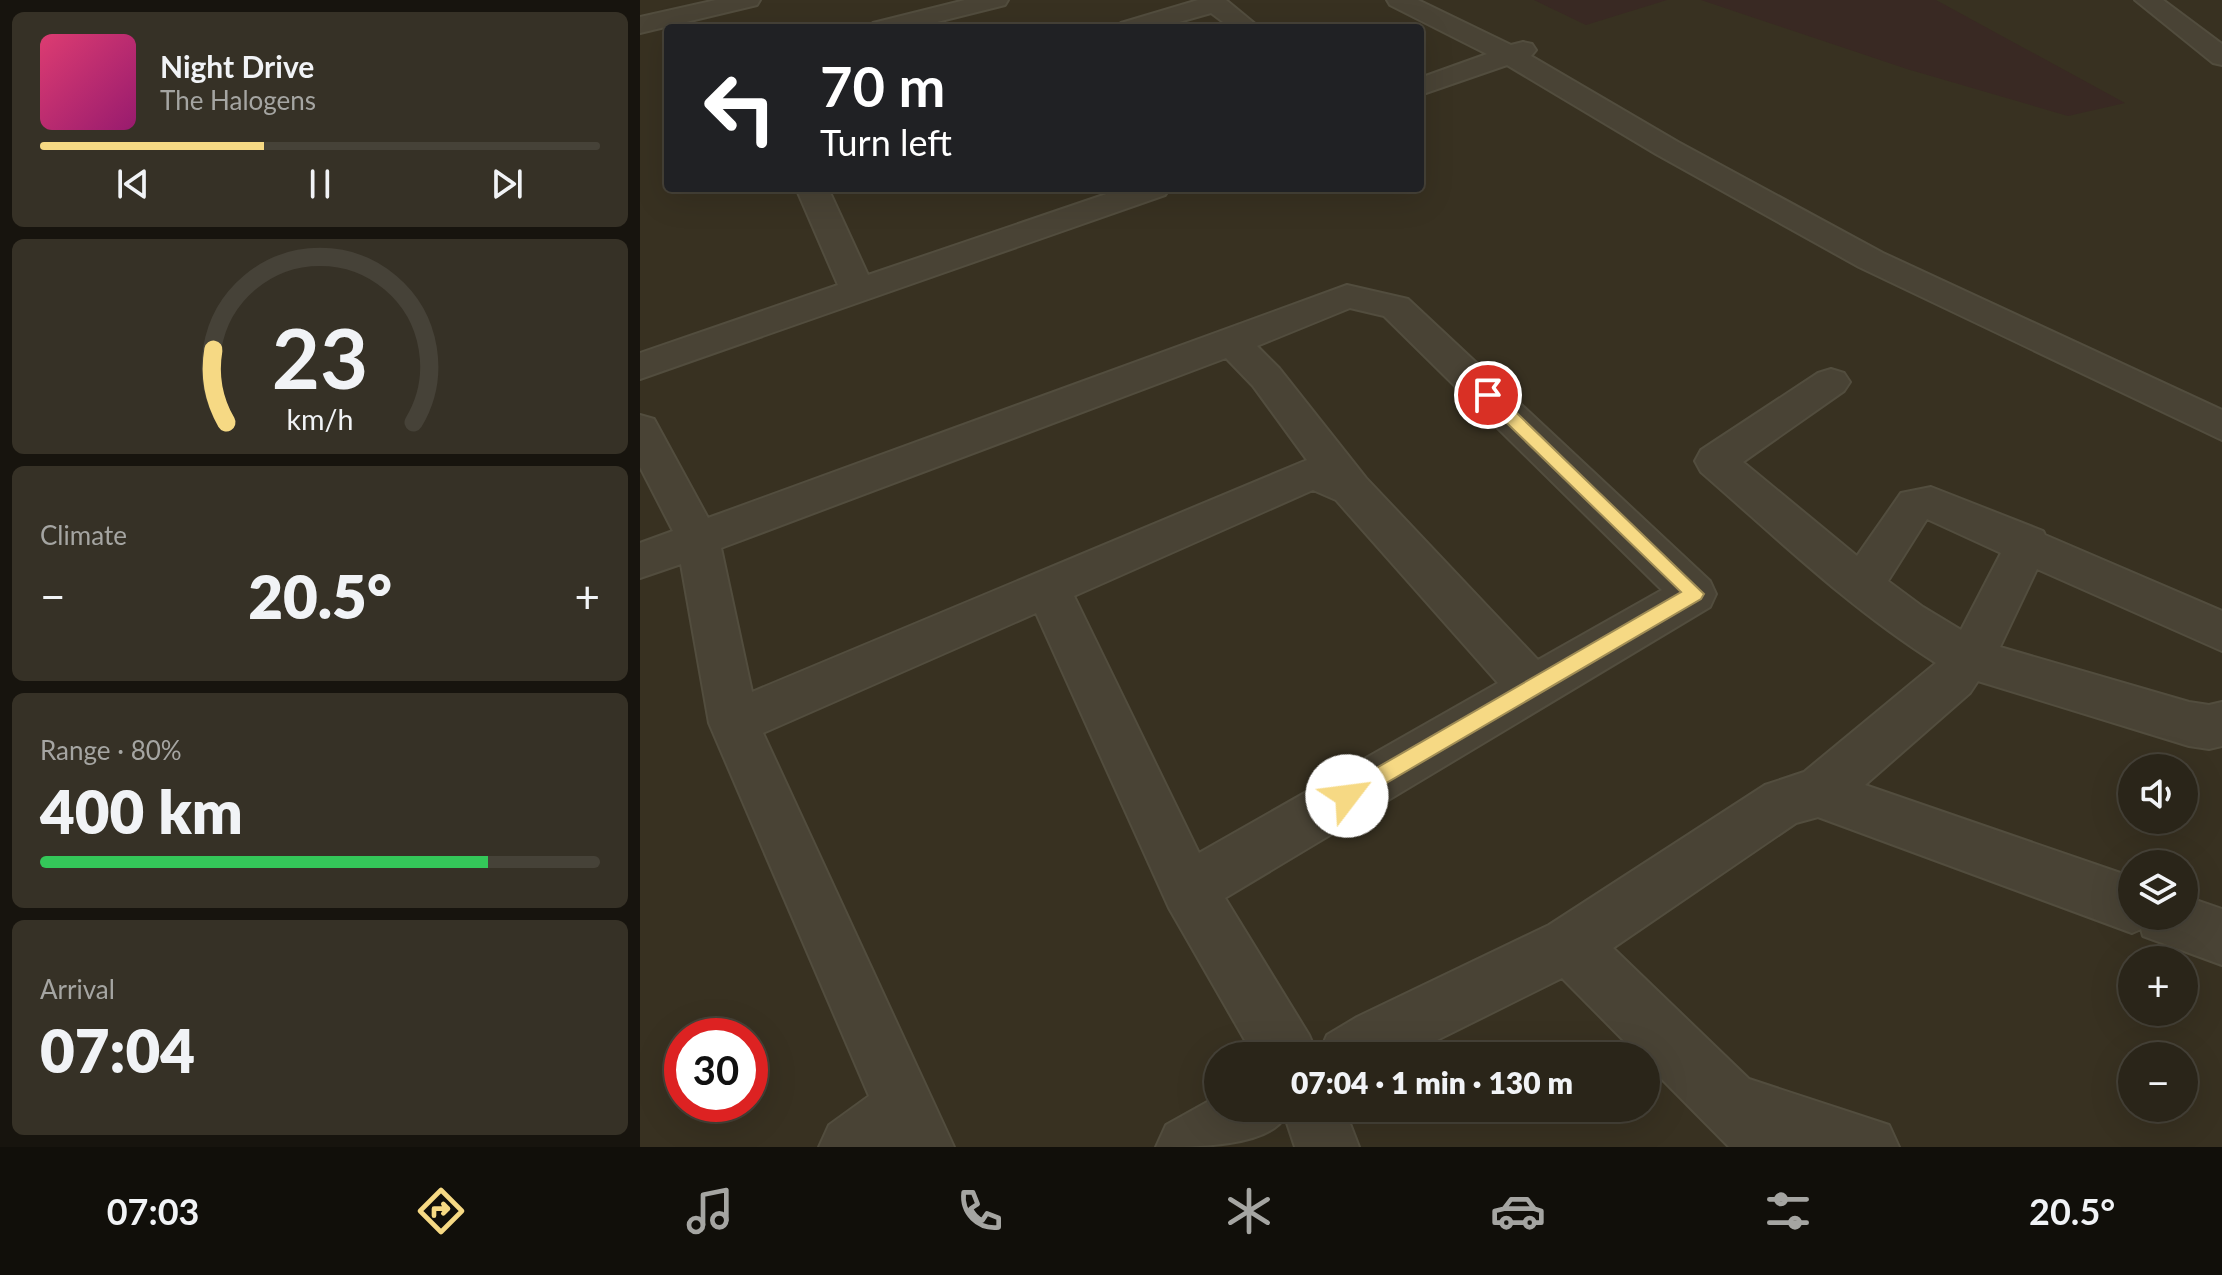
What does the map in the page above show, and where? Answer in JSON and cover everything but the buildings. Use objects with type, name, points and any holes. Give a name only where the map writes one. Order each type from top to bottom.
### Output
[{"type":"street","points":[[925,23],[996,0]]},
{"type":"street","points":[[1399,0],[1519,51],[1895,248],[2222,400]]},
{"type":"street","points":[[1440,0],[1667,148],[1871,260],[2222,426]]},
{"type":"street","points":[[2147,0],[2222,57]]},
{"type":"street","points":[[640,25],[734,1],[738,24]]},
{"type":"street","points":[[1143,24],[1213,2],[1242,24]]},
{"type":"street","points":[[1424,86],[1519,51]]},
{"type":"street","points":[[814,192],[858,292]]},
{"type":"street","points":[[640,366],[1143,192]]},
{"type":"street","points":[[640,561],[1232,342],[1347,296],[1396,307],[1694,594],[1188,889]]},
{"type":"street","points":[[1232,342],[1266,377],[1351,489],[1533,688]]},
{"type":"street","points":[[1831,382],[1715,461],[1862,586],[1907,621],[1966,657],[2189,724],[2209,727],[2222,724]]},
{"type":"street","points":[[640,429],[698,539],[734,723],[914,1128],[851,1147]]},
{"type":"street","points":[[734,723],[1313,473],[1351,489]]},
{"type":"street","points":[[1862,586],[1916,504],[1931,503],[2028,543],[2222,632]]},
{"type":"street","points":[[1371,1042],[1569,945],[1783,802],[1818,793],[1953,678],[1979,642],[2028,543]]},
{"type":"street","points":[[1047,587],[1188,889],[1280,1042]]},
{"type":"street","points":[[1818,793],[2118,900]]},
{"type":"street","points":[[2198,928],[2222,937]]},
{"type":"street","points":[[1569,945],[1774,1147]]},
{"type":"street","points":[[1731,1104],[1867,1147]]},
{"type":"street","points":[[1188,1147],[1233,1122]]},
{"type":"street","points":[[1318,1122],[1327,1147]]},
{"type":"shaded area","points":[[1534,0],[1667,0],[1586,25]]},
{"type":"shaded area","points":[[1701,0],[1936,0],[2125,103],[2068,116],[1907,69]]},
{"type":"route","points":[[1347,796],[1694,594],[1488,395]]}]
